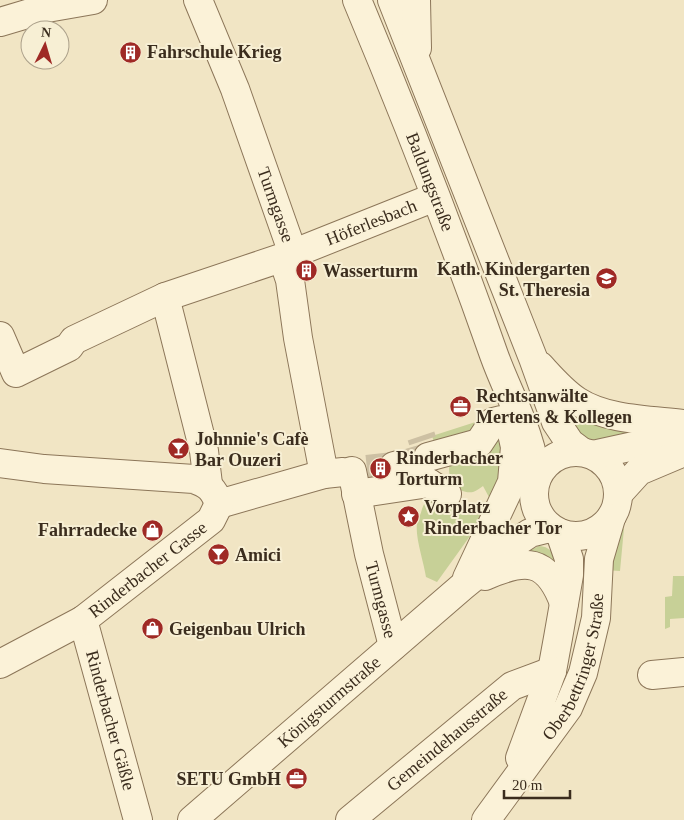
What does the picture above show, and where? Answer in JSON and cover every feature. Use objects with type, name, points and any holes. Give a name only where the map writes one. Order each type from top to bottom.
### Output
[{"type":"street","points":[[0,22],[53,4],[93,0]]},
{"type":"street","name":"Turmgasse","points":[[198,0],[235,89],[291,248],[284,262],[290,280],[298,338],[324,474]]},
{"type":"street","name":"Baldungstraße","points":[[358,0],[402,110],[494,356],[531,445],[535,487]]},
{"type":"street","name":"Baldungstraße","points":[[392,0],[561,433],[570,443],[588,453]]},
{"type":"street","points":[[416,0],[415,25],[421,76]]},
{"type":"street","name":"Höferlesbach","points":[[0,336],[16,373],[69,347],[74,340],[165,297],[287,256],[435,197]]},
{"type":"street","points":[[165,297],[213,494]]},
{"type":"street","points":[[464,586],[508,496],[515,463],[515,447],[508,415],[498,388],[494,356]]},
{"type":"street","points":[[533,358],[557,385],[579,403],[615,414],[684,424]]},
{"type":"street","name":"Rinderbacher Gasse","points":[[0,664],[83,620],[211,520],[213,494],[324,474],[358,478],[436,472],[479,443],[493,422],[501,420]]},
{"type":"street","points":[[684,435],[588,453],[559,455],[541,470],[535,487],[536,506],[541,518],[555,530],[574,537],[588,535],[601,529],[639,471],[684,452]]},
{"type":"street","points":[[588,453],[604,461],[612,470],[617,481],[615,506]]},
{"type":"street","points":[[1,464],[44,469],[194,479],[213,494]]},
{"type":"street","points":[[394,466],[436,472]]},
{"type":"street","name":"Turmgasse","points":[[358,478],[393,646]]},
{"type":"street","name":"Königsturmstraße","points":[[464,586],[524,515],[535,487]]},
{"type":"street","name":"Oberbettringer Straße","points":[[493,810],[568,708],[583,673],[596,618],[599,559],[615,506]]},
{"type":"street","name":"Königsturmstraße","points":[[192,819],[393,646],[530,533],[555,530]]},
{"type":"street","name":"Oberbettringer Straße","points":[[493,810],[523,752],[552,672],[569,575],[568,559],[555,530]]},
{"type":"street","points":[[464,586],[502,569],[515,565],[530,564],[540,568],[555,581],[564,603]]},
{"type":"street","name":"Rinderbacher Gäßle","points":[[83,620],[138,820]]},
{"type":"street","name":"Gemeindehausstraße","points":[[350,820],[512,686],[552,672]]},
{"type":"street","points":[[652,676],[684,672]]},
{"type":"green space","points":[[559,397],[650,431],[607,440],[587,438],[577,434],[569,426],[564,417]]},
{"type":"green space","points":[[488,418],[478,439],[437,451],[432,436]]},
{"type":"green space","points":[[495,425],[507,461],[493,504],[437,582],[426,577],[418,543],[417,524],[422,509],[428,499],[435,496],[443,497],[460,506],[470,508],[480,507],[490,499],[483,486],[473,492],[461,490],[453,482],[449,471],[455,456]]},
{"type":"green space","points":[[624,528],[620,571],[605,570],[619,533]]},
{"type":"green space","points":[[539,546],[550,550],[558,568],[518,556]]},
{"type":"green space","points":[[673,576],[684,576],[684,618],[670,619],[670,627],[665,629],[665,597],[672,596]]},
{"type":"tunnel","points":[[404,464],[428,457],[421,436]]},
{"type":"tunnel","points":[[367,469],[394,466]]},
{"type":"place","name":"Fahrschule Krieg","points":[[131,52]]},
{"type":"place","name":"Wasserturm","points":[[307,271]]},
{"type":"place","name":"Kath. Kindergarten St. Theresia","points":[[606,279]]},
{"type":"place","name":"Rechtsanwälte Mertens & Kollegen","points":[[460,406]]},
{"type":"place","name":"Johnnie's Cafè Bar Ouzeri","points":[[179,449]]},
{"type":"place","name":"Rinderbacher Torturm","points":[[380,468]]},
{"type":"place","name":"Vorplatz Rinderbacher Tor","points":[[408,517]]},
{"type":"place","name":"Fahrradecke","points":[[153,530]]},
{"type":"place","name":"Amici","points":[[219,555]]},
{"type":"place","name":"Geigenbau Ulrich","points":[[153,629]]},
{"type":"place","name":"SETU GmbH","points":[[297,779]]}]
